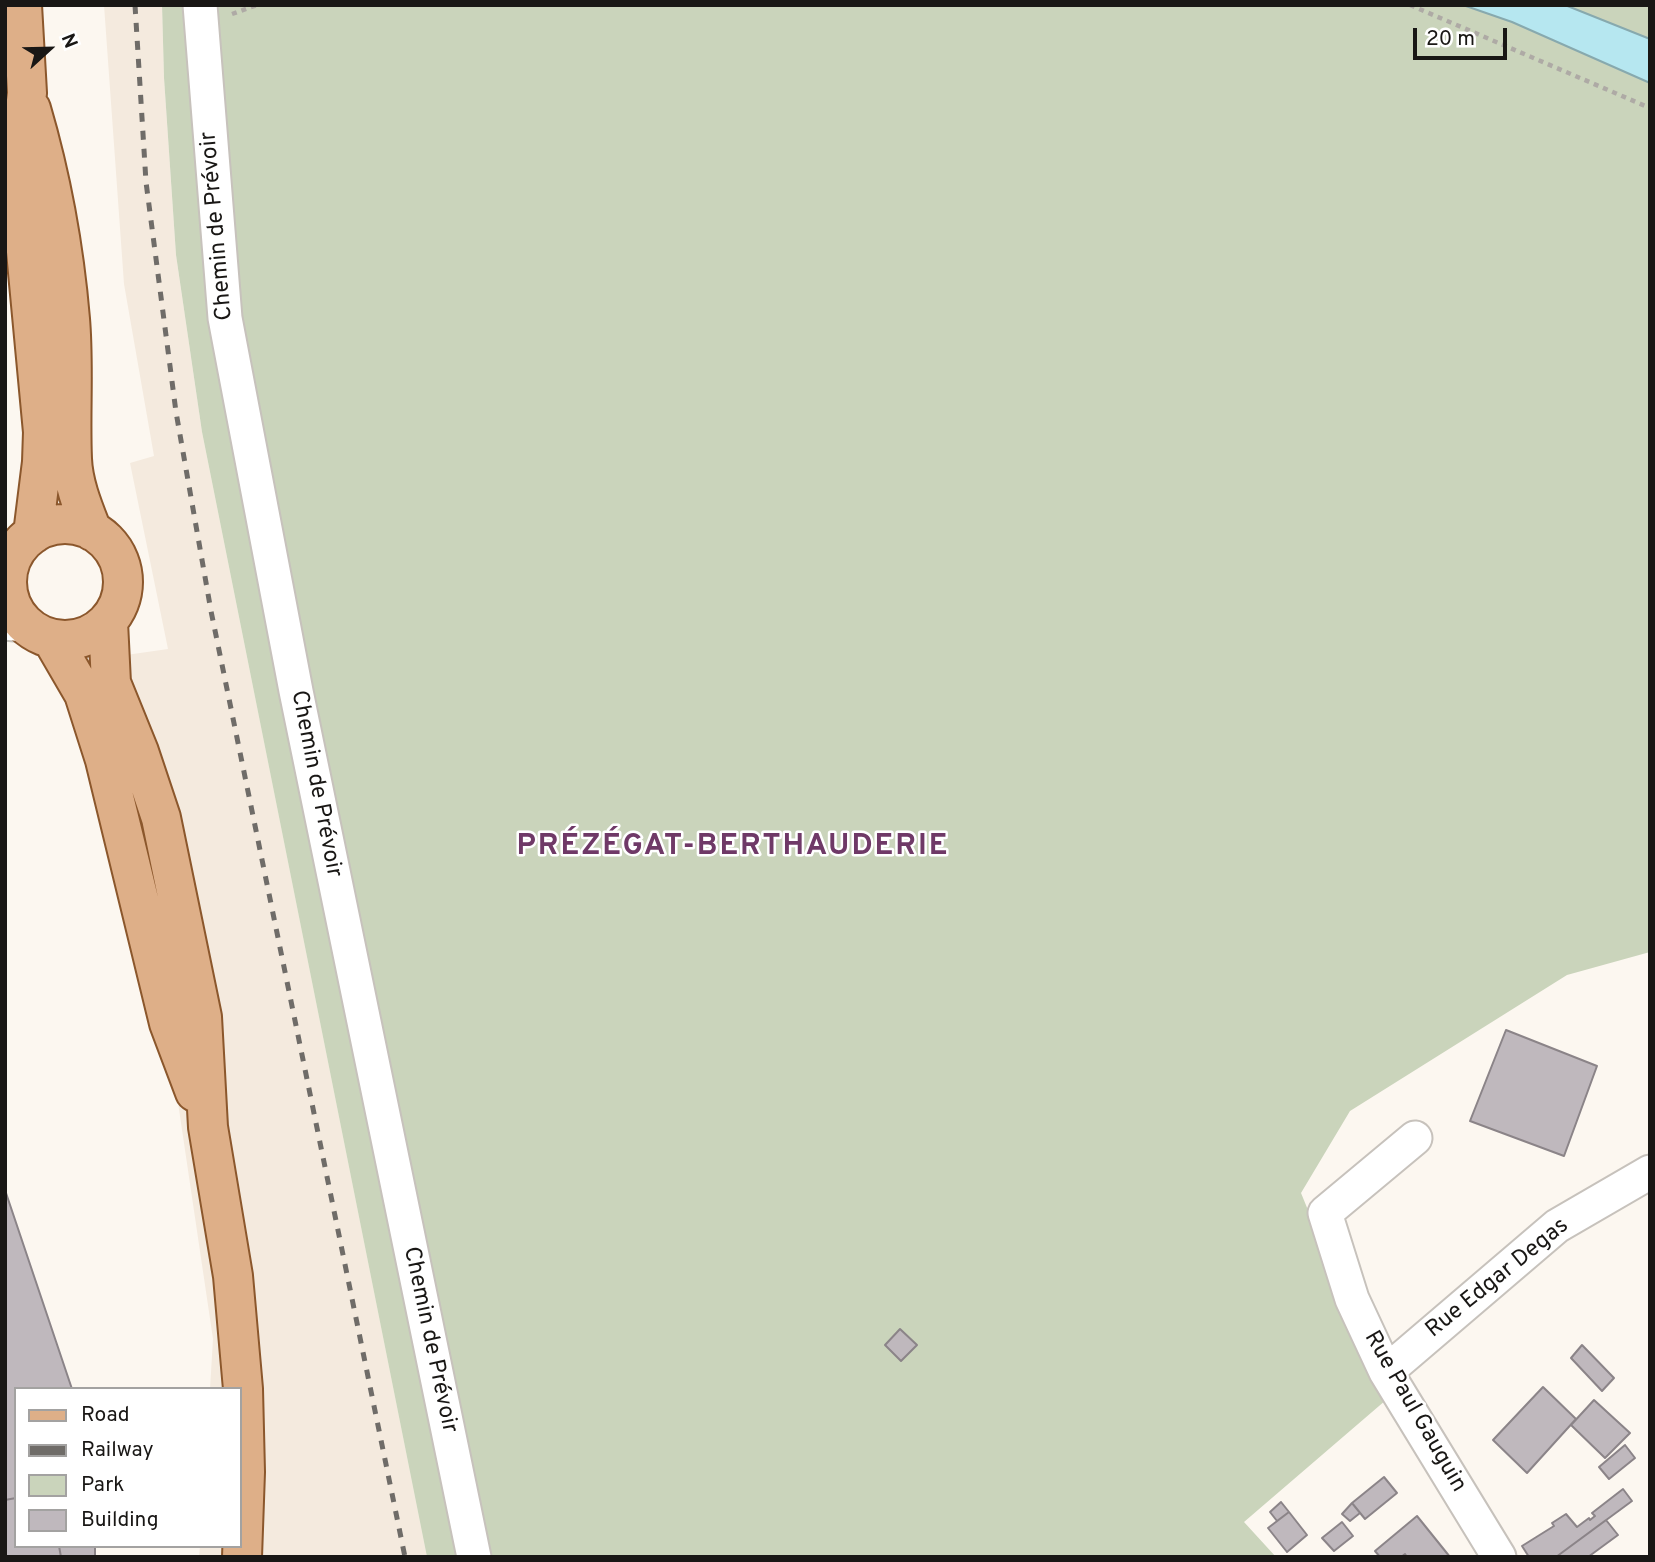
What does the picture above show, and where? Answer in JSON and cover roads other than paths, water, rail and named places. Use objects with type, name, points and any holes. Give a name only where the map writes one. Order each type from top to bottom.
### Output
[{"type":"main road","points":[[22,5],[27,93],[18,166],[43,432],[43,462],[33,534]]},
{"type":"main road","points":[[27,93],[48,167],[56,219],[71,330],[72,461],[77,491],[92,531]]},
{"type":"main road","points":[[27,629],[67,641],[96,632],[108,622],[119,604],[123,583],[120,562],[109,544],[92,531],[78,525],[47,527],[33,534],[13,555],[7,570],[7,589],[13,609],[27,629],[84,694],[105,760],[169,1023],[208,1127]]},
{"type":"main road","points":[[108,622],[111,683],[139,752],[161,817],[202,1017],[208,1127],[233,1276],[243,1389],[245,1472],[242,1557]]},
{"type":"street","name":"Chemin de Prévoir","points":[[200,5],[225,318],[298,705],[474,1557]]},
{"type":"street","name":"Rue Paul Gauguin","points":[[1415,1139],[1325,1213],[1352,1299],[1386,1372],[1499,1557]]},
{"type":"street","name":"Rue Edgar Degas","points":[[1386,1372],[1557,1226],[1650,1172]]},
{"type":"water","points":[[1463,5],[1565,5],[1650,39],[1650,83],[1512,22]]},
{"type":"railway","points":[[135,5],[146,182],[176,412],[211,611],[405,1557]]},
{"type":"district","name":"PRÉZÉGAT-BERTHAUDERIE","points":[[733,848]]}]
